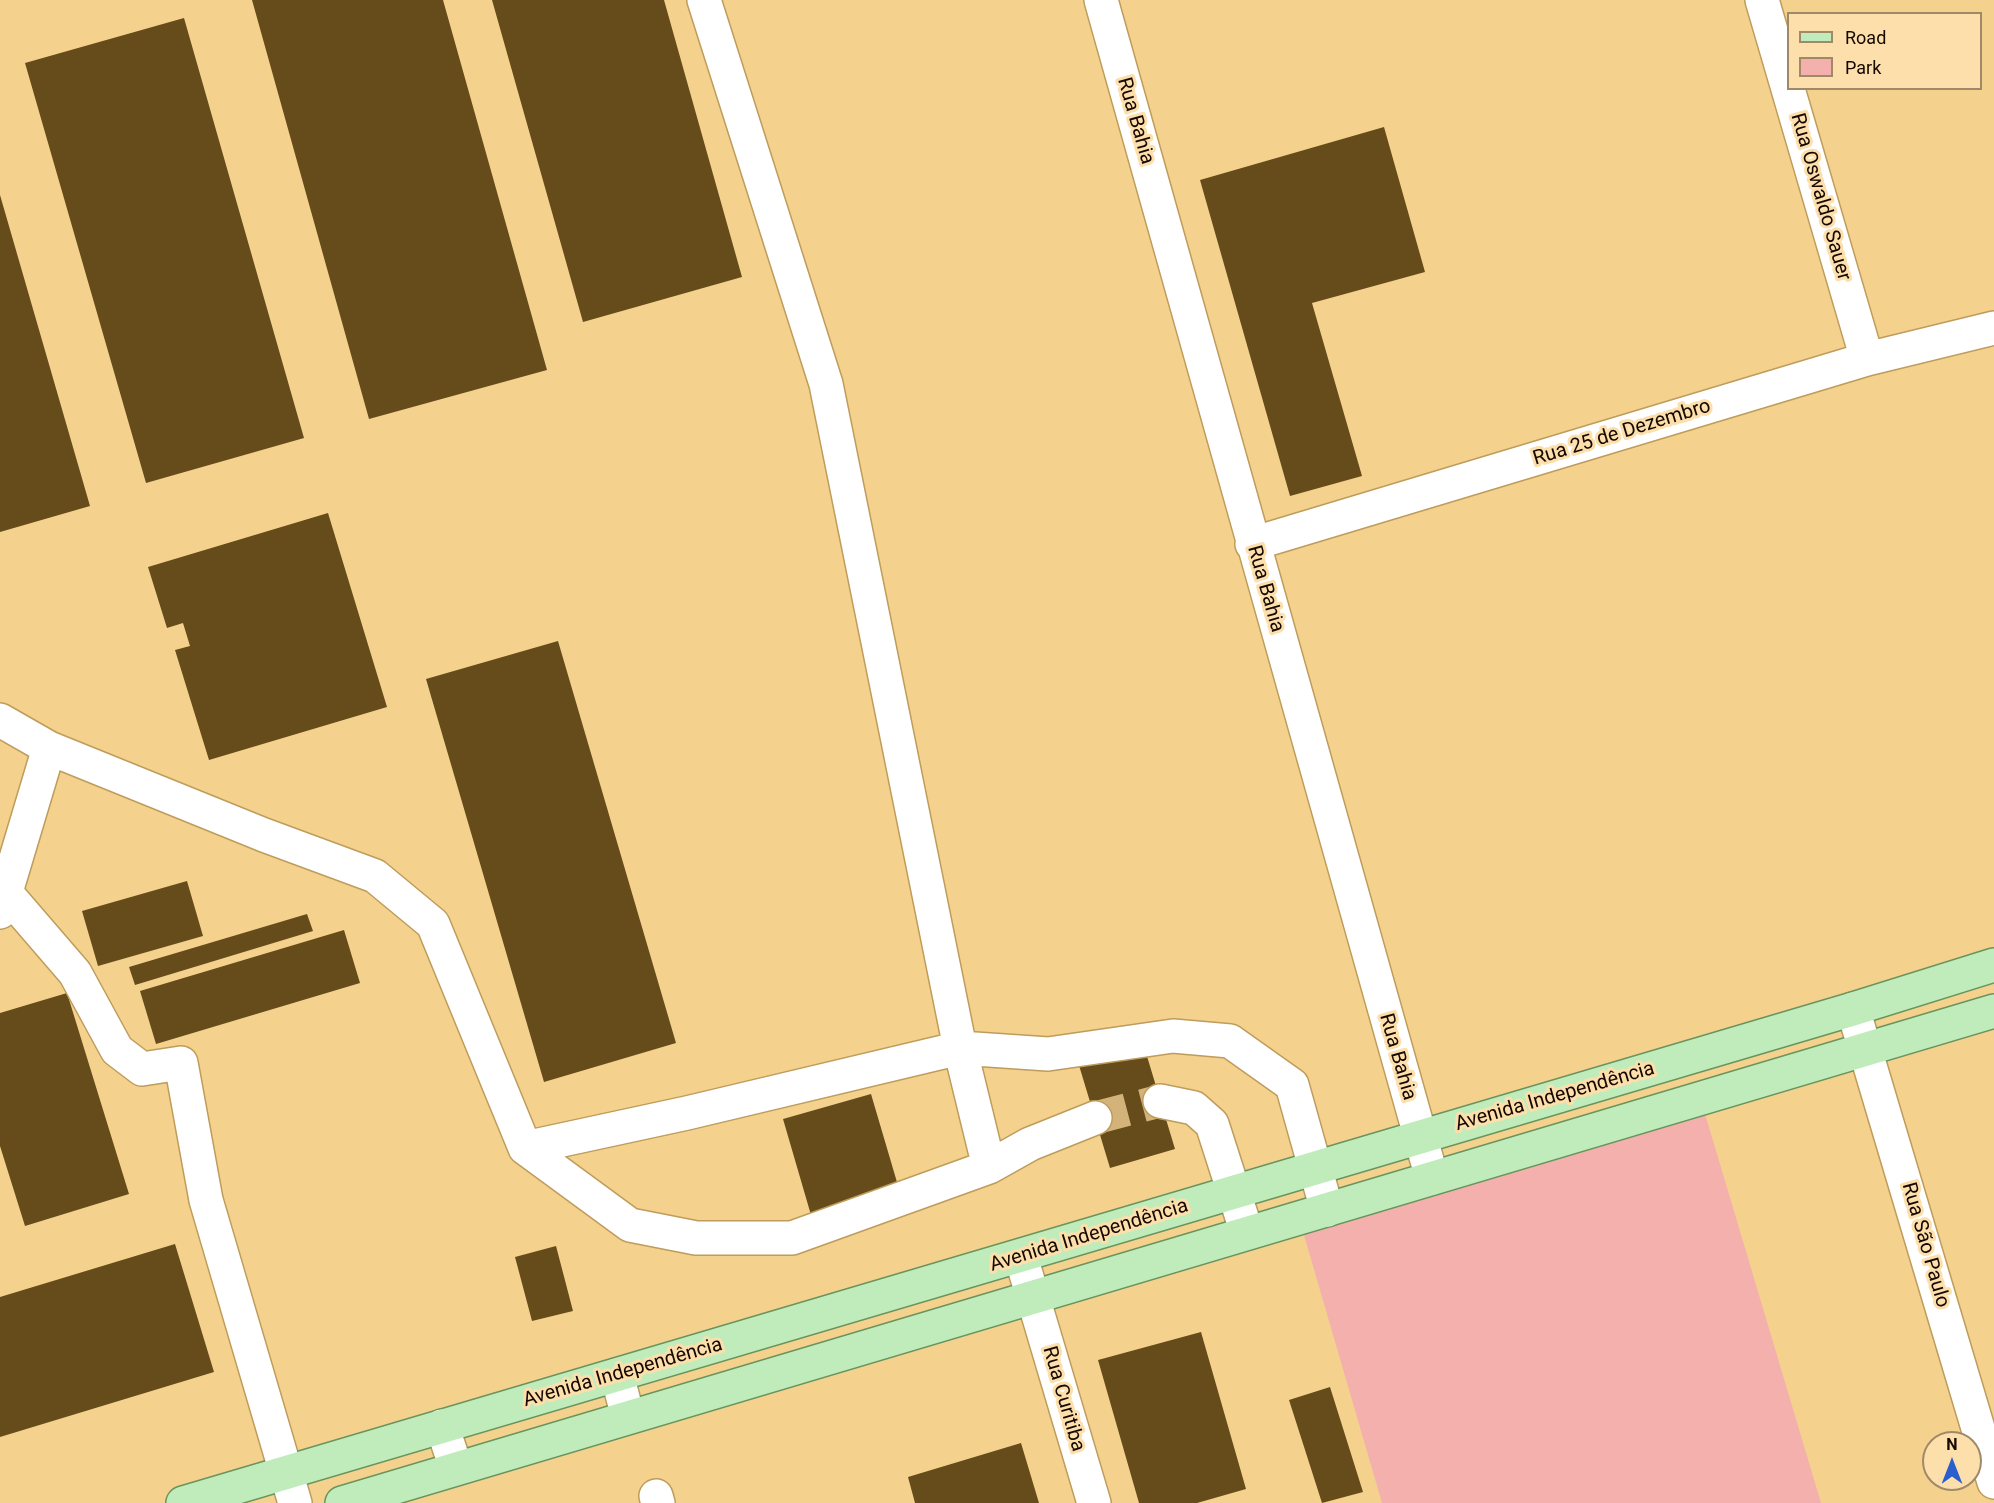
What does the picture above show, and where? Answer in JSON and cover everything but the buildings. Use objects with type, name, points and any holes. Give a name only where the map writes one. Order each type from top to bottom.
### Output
[{"type":"main road","name":"Avenida Independência","points":[[183,1503],[290,1488],[442,1426],[1021,1257],[1994,965]]},
{"type":"main road","name":"Avenida Independência","points":[[342,1503],[1033,1295],[1327,1210],[1994,1011]]},
{"type":"main road","points":[[836,1310],[848,1352]]},
{"type":"street","points":[[704,0],[826,384],[960,1048],[989,1167]]},
{"type":"street","name":"Rua Bahia","points":[[1101,0],[1432,1178]]},
{"type":"street","name":"Rua Oswaldo Sauer","points":[[1762,0],[1787,85]]},
{"type":"street","name":"Rua Oswaldo Sauer","points":[[1788,90],[1867,359]]},
{"type":"street","name":"Rua 25 de Dezembro","points":[[1252,544],[1867,359],[1994,328]]},
{"type":"street","points":[[0,720],[49,748],[264,835],[375,876],[383,882],[433,924],[525,1148],[630,1225],[696,1238],[792,1238],[989,1167],[1030,1144],[1095,1118]]},
{"type":"street","points":[[49,748],[4,903],[75,973],[117,1050],[142,1069],[181,1064],[206,1200],[290,1488]]},
{"type":"street","name":"Rua São Paulo","points":[[1853,1009],[1994,1482]]},
{"type":"street","points":[[525,1148],[687,1113],[960,1048],[1048,1054],[1173,1036],[1230,1041],[1293,1086],[1327,1210]]},
{"type":"street","points":[[1160,1101],[1194,1107],[1212,1124],[1247,1233]]},
{"type":"street","name":"Rua Curitiba","points":[[1021,1257],[1094,1503]]},
{"type":"street","points":[[617,1375],[628,1417]]},
{"type":"street","points":[[442,1426],[456,1468]]},
{"type":"green space","points":[[1700,1097],[1821,1503],[1382,1503],[1299,1218]]},
{"type":"tunnel","points":[[1095,1118],[1160,1101]]}]
